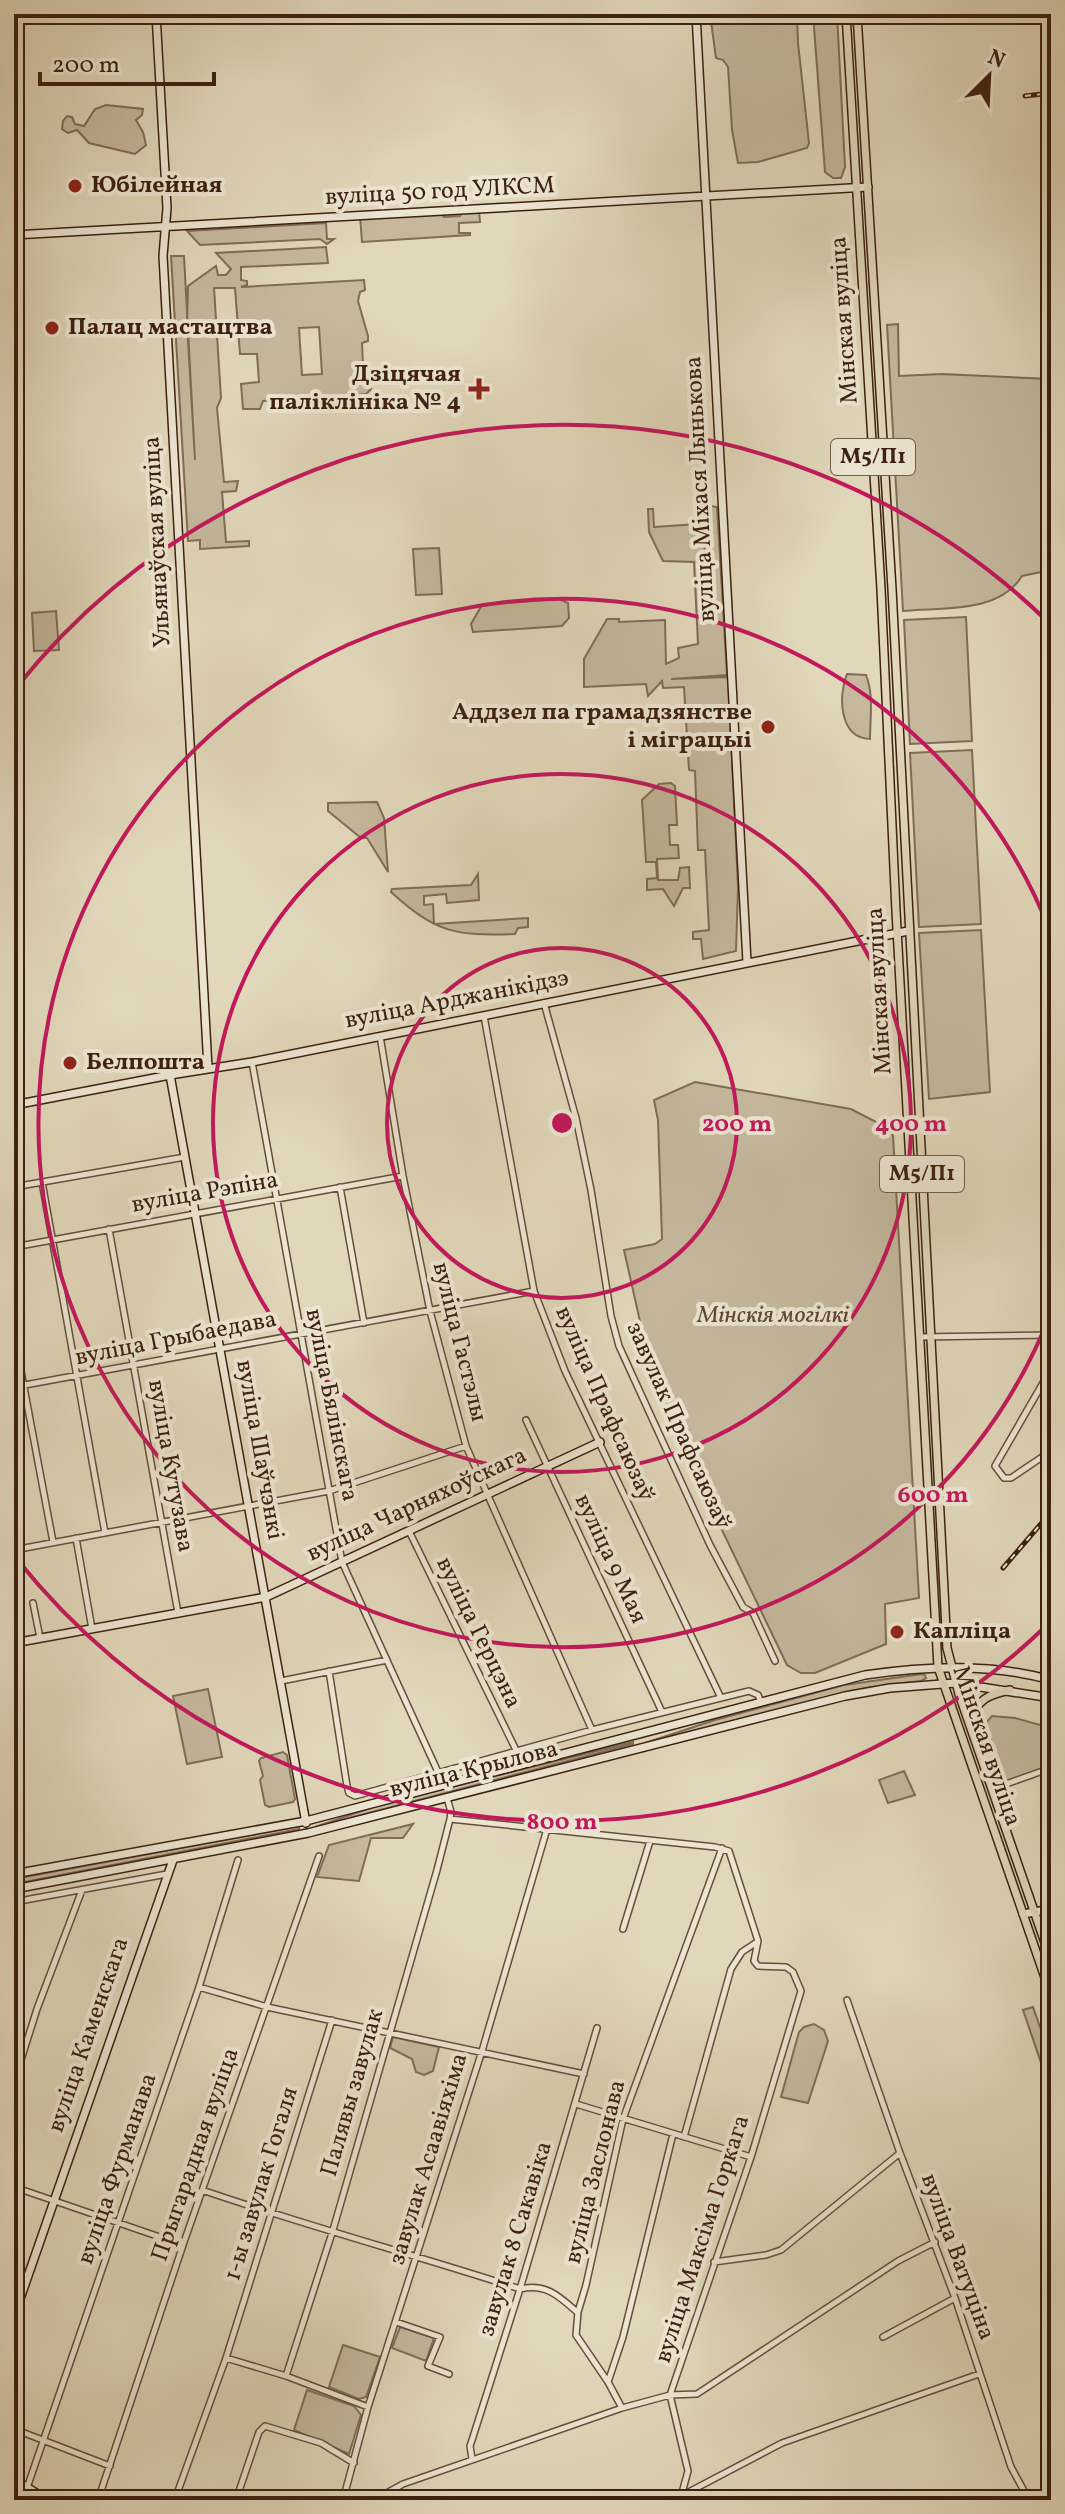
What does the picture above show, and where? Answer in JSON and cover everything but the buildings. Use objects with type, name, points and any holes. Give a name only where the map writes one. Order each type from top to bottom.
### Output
[{"type":"main road","name":"Ульянаўская вуліца","points":[[156,14],[167,208],[163,256],[208,1068]]},
{"type":"main road","name":"вуліца Міхася Лынькова","points":[[696,14],[747,962]]},
{"type":"main road","name":"Мінская вуліца","points":[[846,14],[866,321],[938,1667],[1051,1995]]},
{"type":"main road","name":"Мінская вуліца","points":[[857,14],[877,320],[950,1666],[1051,1960]]},
{"type":"main road","name":"вуліца 50 год УЛКСМ","points":[[14,235],[868,187]]},
{"type":"main road","points":[[866,321],[877,320]]},
{"type":"main road","points":[[884,664],[888,660],[895,663]]},
{"type":"main road","name":"вуліца Арджанікідзэ","points":[[14,1105],[252,1062],[908,931]]},
{"type":"main road","name":"вуліца Шаўчэнкі","points":[[170,1075],[308,1833]]},
{"type":"main road","name":"вуліца Чарняхоўскага","points":[[14,1643],[266,1597],[600,1442]]},
{"type":"main road","name":"вуліца Крылова","points":[[14,1874],[306,1821],[848,1679],[950,1666],[1051,1680]]},
{"type":"main road","name":"вуліца Крылова","points":[[14,1889],[308,1833],[845,1696],[890,1688],[955,1683],[1051,1698]]},
{"type":"main road","points":[[969,1724],[973,1710],[982,1700],[991,1694],[1010,1690]]},
{"type":"main road","points":[[637,1735],[641,1749]]},
{"type":"main road","name":"вуліца Каменскага","points":[[14,2316],[173,1860]]},
{"type":"main road","points":[[1023,1914],[1051,1909]]},
{"type":"main road","points":[[14,2479],[47,2500]]},
{"type":"street","name":"завулак Прафсаюзаў","points":[[544,1003],[576,1118],[615,1336],[710,1545],[743,1607],[753,1613],[775,1661]]},
{"type":"street","name":"вуліца Прафсаюзаў","points":[[484,1016],[534,1291],[565,1371],[721,1698]]},
{"type":"street","name":"вуліца Гастэлы","points":[[380,1036],[403,1176],[430,1311],[466,1446],[592,1730]]},
{"type":"street","name":"вуліца Бялінскага","points":[[252,1062],[342,1562],[443,1783]]},
{"type":"street","points":[[14,1187],[185,1157]]},
{"type":"street","name":"вуліца Рэпіна","points":[[14,1247],[403,1176]]},
{"type":"street","points":[[42,1182],[105,1533]]},
{"type":"street","points":[[340,1187],[364,1323]]},
{"type":"street","name":"вуліца Кутузава","points":[[109,1229],[178,1614]]},
{"type":"street","name":"вуліца Грыбаедава","points":[[14,1387],[534,1291]]},
{"type":"street","points":[[14,1334],[53,1542]]},
{"type":"street","points":[[919,1337],[1051,1335]]},
{"type":"street","points":[[1051,1369],[995,1466],[1004,1478],[1011,1478],[1051,1451]]},
{"type":"street","name":"вуліца 9 Мая","points":[[526,1420],[662,1712]]},
{"type":"street","points":[[14,1550],[329,1491],[466,1446]]},
{"type":"street","name":"вуліца Герцэна","points":[[409,1531],[516,1750]]},
{"type":"street","points":[[76,1538],[92,1629]]},
{"type":"street","points":[[33,1603],[40,1638]]},
{"type":"street","points":[[281,1681],[387,1660]]},
{"type":"street","points":[[329,1671],[347,1786],[349,1793],[355,1796],[516,1750],[749,1691],[758,1695],[762,1702]]},
{"type":"street","points":[[992,1789],[1051,1768]]},
{"type":"street","points":[[447,1797],[450,1819],[729,1851],[758,1941],[742,1952],[731,1969],[684,2137]]},
{"type":"street","name":"Палявы завулак","points":[[286,2376],[333,2230],[450,1819]]},
{"type":"street","name":"завулак Асаавіяхіма","points":[[343,2500],[368,2407],[482,2051],[547,1829]]},
{"type":"street","points":[[623,1929],[650,1841]]},
{"type":"street","name":"вуліца Заслонава","points":[[622,2408],[576,2335],[578,2312],[623,2119],[722,1848]]},
{"type":"street","name":"Прыгарадная вуліца","points":[[98,2500],[319,1856]]},
{"type":"street","name":"вуліца Фурманава","points":[[27,2488],[199,1987],[238,1860]]},
{"type":"street","points":[[14,1902],[167,1874]]},
{"type":"street","points":[[57,1881],[74,1891]]},
{"type":"street","points":[[14,2082],[37,2009],[82,1890]]},
{"type":"street","name":"вуліца Максіма Горкага","points":[[681,2498],[688,2471],[670,2395],[751,2157],[801,1991],[793,1972],[786,1967],[758,1966],[754,1961],[758,1941]]},
{"type":"street","points":[[199,1987],[267,2007],[584,2074]]},
{"type":"street","name":"вуліца Ватуціна","points":[[847,2000],[955,2298],[1011,2467],[1029,2500]]},
{"type":"street","name":"1-ы завулак Гогаля","points":[[202,2500],[178,2491],[226,2358],[332,2020]]},
{"type":"street","name":"завулак 8 Сакавіка","points":[[472,2459],[470,2446],[597,2028]]},
{"type":"street","points":[[576,2104],[751,2157]]},
{"type":"street","points":[[608,2382],[623,2337],[673,2134]]},
{"type":"street","points":[[714,2262],[781,2250],[900,2153]]},
{"type":"street","points":[[14,2187],[183,2245]]},
{"type":"street","points":[[202,2190],[520,2289],[536,2285],[559,2296],[578,2312]]},
{"type":"street","points":[[374,2500],[403,2484],[622,2408],[670,2395],[697,2394],[898,2261],[935,2242]]},
{"type":"street","points":[[883,2337],[955,2298]]},
{"type":"street","points":[[396,2322],[440,2337],[428,2366],[449,2374]]},
{"type":"street","points":[[226,2358],[286,2376],[368,2407]]},
{"type":"street","points":[[681,2498],[782,2443],[979,2374]]},
{"type":"street","points":[[236,2500],[259,2432],[265,2426],[321,2443],[354,2463]]},
{"type":"street","points":[[14,2429],[110,2466]]},
{"type":"green space","points":[[710,14],[797,14],[807,148],[758,162],[738,163],[732,130],[728,67],[723,60],[716,58]]},
{"type":"green space","points":[[813,14],[837,14],[845,167],[841,178],[833,178],[825,172]]},
{"type":"green space","points":[[106,105],[143,109],[136,120],[146,145],[135,154],[89,143],[77,130],[68,133],[62,129],[67,116],[72,117],[75,124],[84,126],[95,109]]},
{"type":"green space","points":[[464,210],[479,210],[480,222],[459,223],[459,233],[470,235],[362,242],[360,216],[439,212],[444,217],[460,216]]},
{"type":"green space","points":[[326,223],[327,239],[334,239],[327,244],[320,239],[200,245],[187,231]]},
{"type":"green space","points":[[326,247],[328,263],[241,267],[241,280],[247,281],[247,285],[241,287],[364,280],[365,290],[360,292],[358,301],[368,336],[368,341],[362,343],[363,364],[369,363],[371,389],[366,394],[263,401],[260,409],[243,409],[241,384],[259,382],[257,354],[240,354],[235,288],[214,288],[221,398],[217,408],[224,482],[238,481],[236,491],[222,492],[226,542],[249,541],[249,546],[200,549],[200,540],[188,541],[171,256],[184,256],[187,316],[188,286],[216,266],[218,275],[226,275],[231,269],[216,253]],"holes":[[[319,327],[322,374],[302,375],[299,328]]]},
{"type":"green space","points":[[898,324],[899,376],[942,374],[1051,379],[1051,570],[1022,576],[1012,588],[985,603],[903,611],[887,325]]},
{"type":"green space","points":[[697,505],[703,505],[705,559],[708,558],[705,505],[717,507],[727,675],[671,679],[728,677],[738,887],[736,951],[703,959],[701,939],[693,939],[693,932],[709,930],[705,850],[698,850],[695,771],[689,770],[684,687],[663,688],[662,681],[648,696],[646,684],[584,687],[584,659],[607,619],[619,619],[619,622],[665,620],[666,664],[679,658],[678,648],[698,644],[694,562],[663,561],[649,532],[648,509],[653,509],[654,527],[698,524]]},
{"type":"green space","points":[[439,548],[442,594],[416,595],[413,549]]},
{"type":"green space","points":[[559,599],[568,603],[569,618],[562,626],[473,632],[471,624],[482,605]]},
{"type":"green space","points":[[56,611],[59,650],[34,651],[32,613]]},
{"type":"green space","points":[[966,617],[972,741],[910,744],[904,620]]},
{"type":"green space","points":[[847,674],[866,675],[871,699],[870,739],[852,732],[847,724],[842,693]]},
{"type":"green space","points":[[972,750],[981,924],[919,927],[910,753]]},
{"type":"green space","points":[[671,783],[675,786],[677,825],[669,825],[670,845],[678,845],[679,858],[657,859],[658,880],[678,880],[680,868],[689,867],[690,888],[683,888],[674,906],[663,889],[647,890],[647,879],[657,878],[656,862],[646,862],[642,800],[659,784]]},
{"type":"green space","points":[[377,802],[384,818],[388,872],[367,838],[361,838],[328,811],[328,803]]},
{"type":"green space","points":[[478,874],[479,900],[447,903],[446,894],[424,896],[424,905],[433,904],[434,924],[407,906],[391,892],[392,889],[471,885]]},
{"type":"green space","points":[[528,918],[528,927],[518,928],[515,934],[461,932],[435,924]]},
{"type":"green space","points":[[981,930],[990,1092],[929,1099],[919,933]]},
{"type":"green space","name":"Мінскія могілкі","points":[[695,1082],[851,1109],[886,1127],[893,1135],[919,1598],[885,1604],[886,1644],[815,1673],[801,1673],[787,1665],[656,1393],[624,1250],[655,1244],[662,1239],[658,1120],[654,1100]]},
{"type":"green space","points":[[922,1674],[926,1678],[921,1681],[865,1688],[645,1743],[715,1720],[844,1685]]},
{"type":"green space","points":[[208,1689],[222,1757],[187,1764],[173,1696]]},
{"type":"green space","points":[[992,1716],[1015,1718],[1051,1728],[1051,1766],[1005,1782],[985,1724]]},
{"type":"green space","points":[[633,1744],[315,1827],[382,1804]]},
{"type":"green space","points":[[283,1752],[287,1755],[295,1799],[269,1807],[265,1805],[259,1761]]},
{"type":"green space","points":[[904,1771],[915,1795],[888,1803],[879,1780]]},
{"type":"green space","points":[[413,1824],[403,1838],[371,1838],[359,1881],[317,1877],[329,1845]]},
{"type":"green space","points":[[299,1826],[299,1829],[14,1884],[14,1879]]},
{"type":"green space","points":[[1033,2007],[1051,2058],[1049,2086],[1023,2010]]},
{"type":"green space","points":[[814,2024],[824,2030],[828,2041],[808,2103],[781,2097],[799,2032]]},
{"type":"green space","points":[[393,2037],[439,2047],[433,2071],[424,2075],[416,2072],[412,2059],[390,2048]]},
{"type":"green space","points":[[400,2327],[434,2338],[426,2361],[392,2348]]},
{"type":"green space","points":[[343,2345],[380,2357],[366,2397],[359,2399],[329,2387]]},
{"type":"green space","points":[[307,2390],[354,2406],[361,2415],[349,2454],[294,2430]]},
{"type":"railway","points":[[1025,96],[1051,93]]},
{"type":"railway","points":[[1003,1568],[1051,1512]]},
{"type":"place","name":"Юбілейная","points":[[75,186]]},
{"type":"place","name":"Палац мастацтва","points":[[52,328]]},
{"type":"place","name":"Дзіцячая паліклініка № 4","points":[[479,389]]},
{"type":"place","name":"Аддзел па грамадзянстве і міграцыі","points":[[768,727]]},
{"type":"place","name":"Белпошта","points":[[70,1063]]},
{"type":"place","name":"Капліца","points":[[897,1632]]}]
